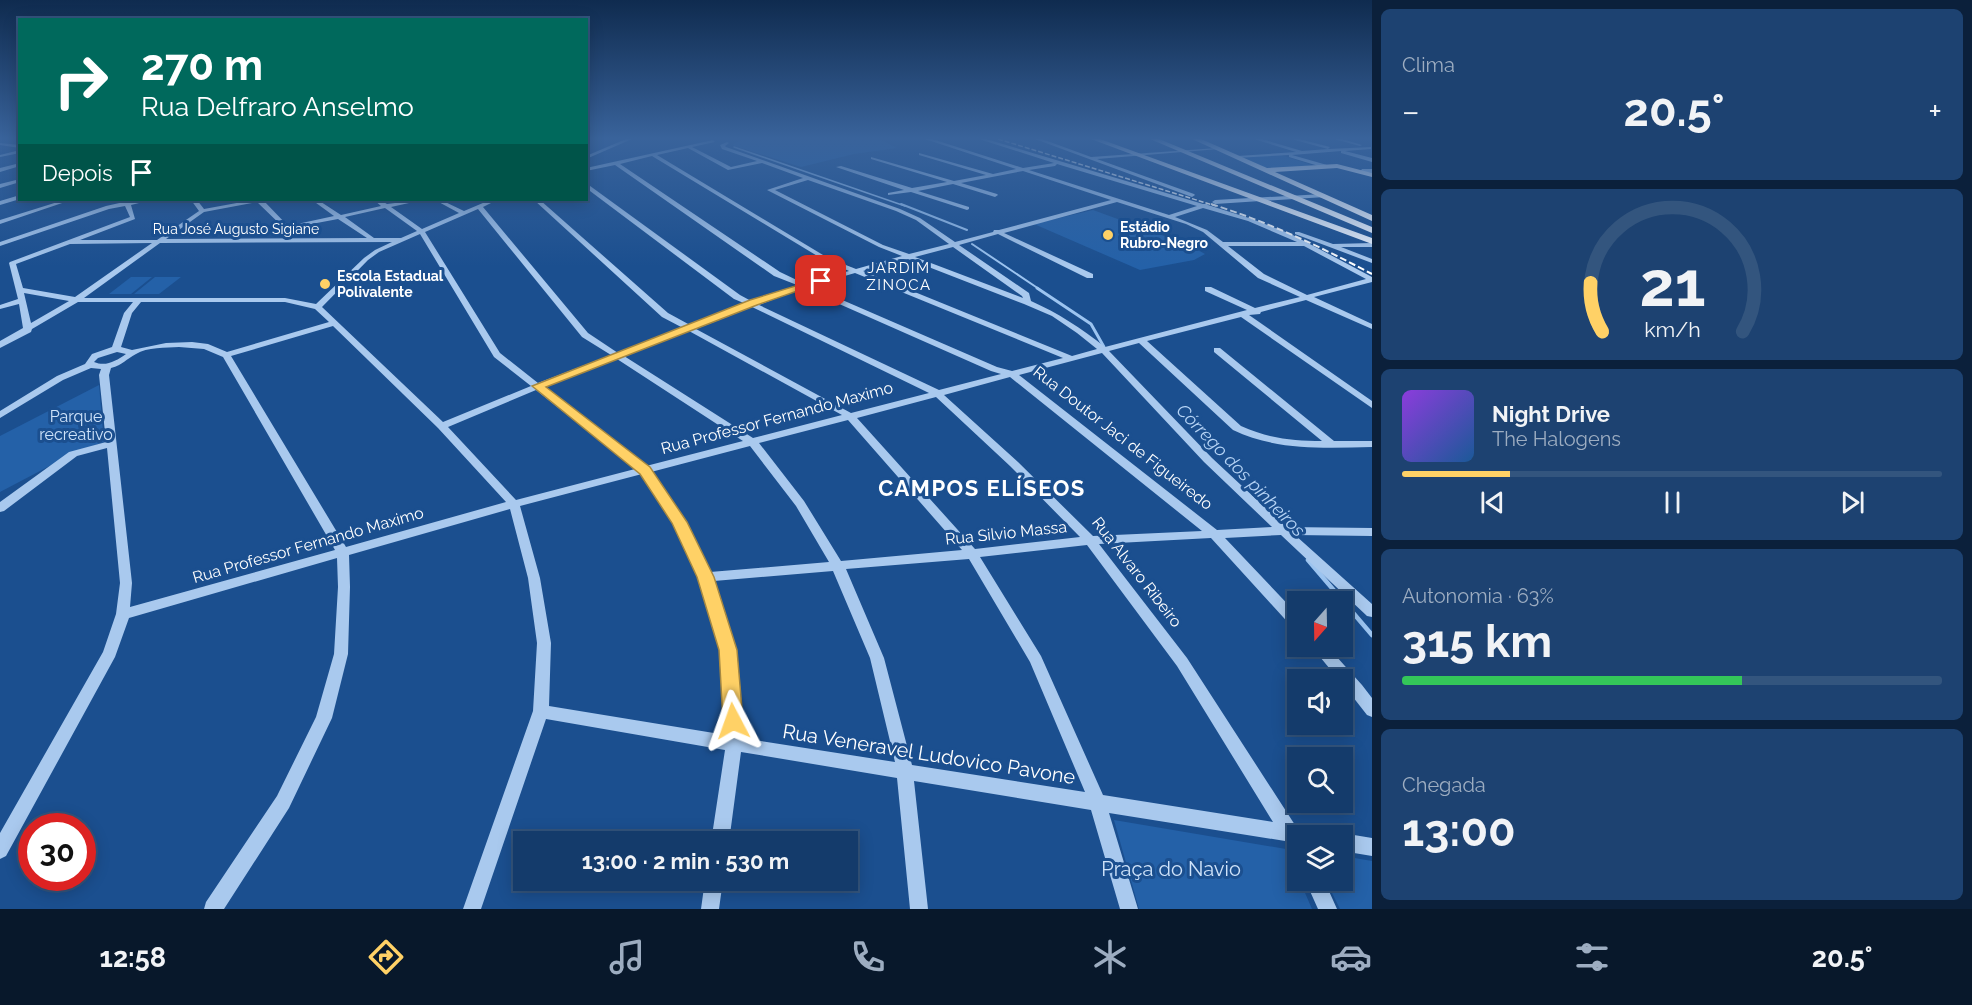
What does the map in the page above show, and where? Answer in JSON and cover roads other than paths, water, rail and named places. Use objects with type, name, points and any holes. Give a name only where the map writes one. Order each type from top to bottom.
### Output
[{"type":"main road","points":[[1208,181],[1372,243]]},
{"type":"main road","points":[[1256,181],[1372,230]]},
{"type":"main road","points":[[1292,181],[1372,218]]},
{"type":"street","points":[[0,186],[15,181]]},
{"type":"street","name":"Rua Doutor Jaci de Figueiredo","points":[[641,181],[777,274],[994,369],[1012,374],[1214,534],[1287,612]]},
{"type":"street","points":[[697,181],[826,259],[1070,358]]},
{"type":"street","points":[[799,181],[770,190],[909,258],[1045,309],[1105,349],[1206,458],[1372,612]]},
{"type":"street","points":[[819,181],[898,210],[953,242],[1026,295],[1027,302]]},
{"type":"street","points":[[885,181],[967,208]]},
{"type":"street","points":[[953,181],[995,195]]},
{"type":"street","points":[[890,194],[909,189],[966,181]]},
{"type":"street","points":[[1059,181],[1171,216],[1205,231],[1261,276],[1372,327]]},
{"type":"street","points":[[1123,181],[1250,220],[1306,244],[1372,280]]},
{"type":"street","points":[[1154,181],[1372,261]]},
{"type":"street","name":"Rua Alvaro Ribeiro","points":[[588,186],[737,297],[753,302],[937,393],[1014,464],[1090,540],[1182,662],[1289,825]]},
{"type":"street","points":[[1215,202],[1323,195]]},
{"type":"street","points":[[0,202],[18,197]]},
{"type":"street","points":[[442,426],[753,302],[804,285],[909,258],[953,242],[1117,200]]},
{"type":"street","points":[[0,222],[65,201]]},
{"type":"street","points":[[0,244],[127,201],[133,218],[12,263],[0,261]]},
{"type":"street","points":[[195,201],[202,211]]},
{"type":"street","points":[[0,345],[76,300],[202,211],[254,201]]},
{"type":"street","points":[[260,201],[284,228],[412,201]]},
{"type":"street","points":[[316,201],[367,237],[386,243]]},
{"type":"street","points":[[378,201],[422,232],[497,355],[645,471],[679,522],[706,577],[728,650],[734,744],[722,831]]},
{"type":"street","points":[[440,201],[463,213]]},
{"type":"street","points":[[422,232],[492,201]]},
{"type":"street","points":[[538,201],[665,315],[850,416],[972,554],[1036,660],[1097,801],[1129,909]]},
{"type":"street","points":[[1171,216],[1205,205]]},
{"type":"street","points":[[479,206],[585,335],[752,442],[800,504],[837,564],[877,658],[905,771],[919,909]]},
{"type":"street","points":[[1250,220],[1261,219]]},
{"type":"street","points":[[996,231],[1090,276]]},
{"type":"street","name":"Rua José Augusto Sigiane","points":[[69,242],[386,243],[403,240],[422,232]]},
{"type":"street","points":[[318,307],[366,259],[386,243]]},
{"type":"street","points":[[1329,245],[1372,243]]},
{"type":"street","points":[[1220,244],[1306,244]]},
{"type":"street","points":[[12,263],[22,290],[21,302],[28,330]]},
{"type":"street","name":"Rua Professor Fernando Maximo","points":[[123,614],[514,504],[1070,358],[1257,312],[1305,296],[1372,280]]},
{"type":"street","points":[[1208,289],[1257,312]]},
{"type":"street","points":[[22,290],[76,300],[285,300],[318,307],[442,426],[514,504],[534,578],[544,643],[540,711],[472,909]]},
{"type":"street","points":[[116,349],[128,313],[138,301]]},
{"type":"street","points":[[0,306],[21,302]]},
{"type":"street","points":[[1244,315],[1372,405]]},
{"type":"street","points":[[226,355],[336,324]]},
{"type":"street","points":[[1140,340],[1237,428],[1248,435],[1274,441],[1372,444]]},
{"type":"street","points":[[0,415],[60,378],[90,364],[107,366],[124,360],[130,353],[145,348],[200,346],[218,349],[226,355],[343,553],[341,654],[324,718],[283,802],[213,909]]},
{"type":"street","points":[[90,364],[89,360],[95,356],[116,349],[130,353]]},
{"type":"street","points":[[1217,350],[1331,444]]},
{"type":"street","points":[[0,850],[110,653],[123,614],[126,583],[110,444],[104,375],[107,366]]},
{"type":"street","points":[[0,508],[73,454],[110,444]]},
{"type":"street","name":"Rua Silvio Massa","points":[[706,577],[972,554],[1090,540],[1284,531],[1372,532]]},
{"type":"street","points":[[1328,657],[1357,689],[1372,710]]},
{"type":"street","name":"Rua Veneravel Ludovico Pavone","points":[[540,711],[1097,801],[1287,836]]},
{"type":"street","points":[[1353,844],[1372,847]]},
{"type":"street","points":[[710,909],[712,891]]},
{"type":"street","points":[[1319,891],[1328,909]]},
{"type":"waterway","name":"Córrego dos pinheiros","points":[[834,181],[905,206]]},
{"type":"waterway","name":"Córrego dos pinheiros","points":[[901,204],[967,230]]},
{"type":"waterway","name":"Córrego dos pinheiros","points":[[972,244],[1039,289]]},
{"type":"waterway","name":"Córrego dos pinheiros","points":[[1037,288],[1091,324],[1104,347]]},
{"type":"waterway","name":"Córrego dos pinheiros","points":[[1308,560],[1372,635]]},
{"type":"railway","points":[[1136,181],[1216,206]]},
{"type":"railway","points":[[1211,204],[1293,235],[1372,274]]},
{"type":"place","name":"Estádio Rubro-Negro","points":[[1108,235]]},
{"type":"place","name":"Escola Estadual Polivalente","points":[[325,284]]},
{"type":"district","name":"JARDIM ZINOCA","points":[[899,276]]},
{"type":"district","name":"CAMPOS ELÍSEOS","points":[[982,488]]},
{"type":"park label","name":"Parque recreativo","points":[[76,425]]},
{"type":"park label","name":"Praça do Navio","points":[[1171,869]]}]
